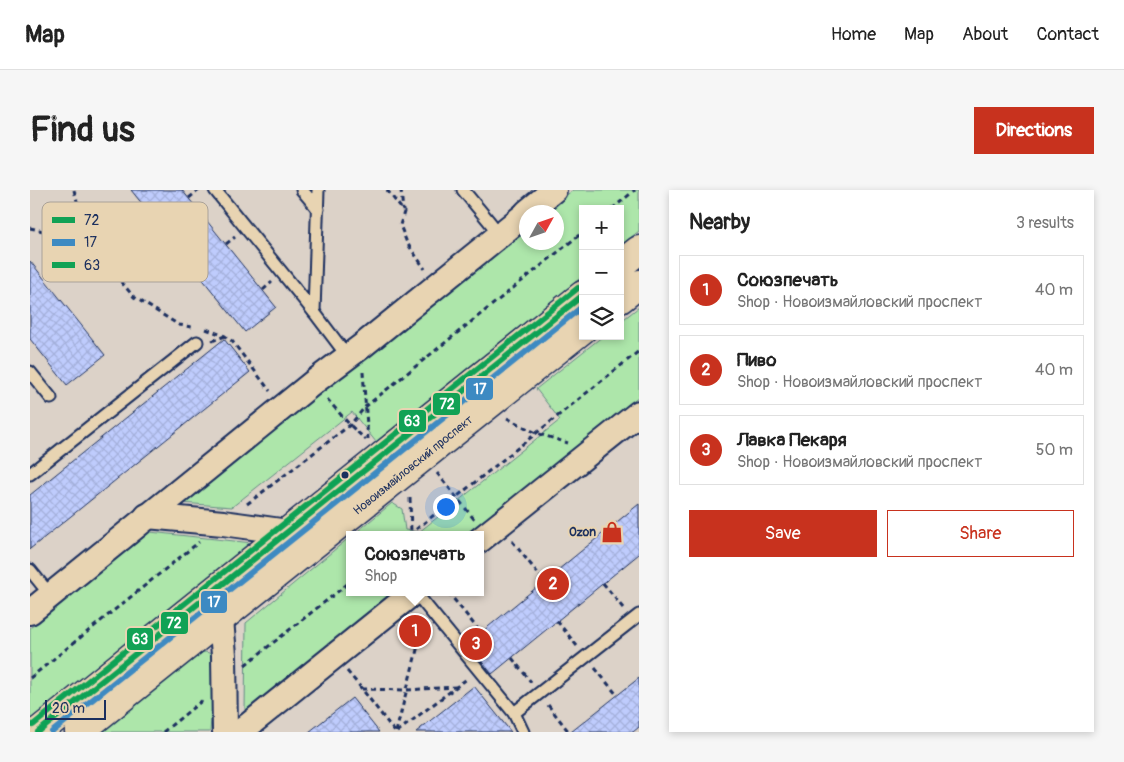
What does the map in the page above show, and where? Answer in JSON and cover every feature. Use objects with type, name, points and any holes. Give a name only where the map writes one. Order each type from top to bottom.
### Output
[{"type":"street","points":[[536,205],[554,190]]},
{"type":"street","points":[[30,612],[314,382],[519,220]]},
{"type":"street","points":[[624,262],[639,250]]},
{"type":"street","points":[[624,296],[639,284]]},
{"type":"street","name":"Новоизмайловский проспект","points":[[296,542],[579,298]]},
{"type":"street","name":"Новоизмайловский проспект","points":[[38,732],[213,608],[296,542],[579,332]]},
{"type":"street","points":[[484,537],[639,413]]},
{"type":"street","points":[[148,516],[223,523],[296,542]]},
{"type":"street","points":[[240,732],[410,596]]},
{"type":"street","points":[[213,608],[224,655],[225,732]]},
{"type":"street","name":"Новоизмайловский проспект","points":[[80,732],[213,608]]},
{"type":"lane","points":[[215,190],[314,312],[355,351]]},
{"type":"lane","points":[[302,190],[318,209]]},
{"type":"lane","points":[[314,312],[318,190]]},
{"type":"lane","points":[[463,190],[500,235]]},
{"type":"lane","points":[[30,474],[197,342]]},
{"type":"lane","points":[[30,372],[51,398]]},
{"type":"lane","points":[[30,570],[51,596]]},
{"type":"lane","points":[[418,596],[514,714],[523,732]]},
{"type":"lane","points":[[514,714],[636,618]]},
{"type":"path","points":[[189,198],[199,190]]},
{"type":"path","points":[[387,190],[404,212]]},
{"type":"path","points":[[401,190],[404,212],[400,225],[407,243],[426,270]]},
{"type":"path","points":[[617,205],[636,190]]},
{"type":"path","points":[[240,510],[350,425],[365,407],[579,235]]},
{"type":"path","points":[[121,282],[134,297],[179,324],[195,328]]},
{"type":"path","points":[[202,329],[225,336],[232,341],[270,392]]},
{"type":"path","points":[[314,382],[350,425],[368,442],[365,407],[355,351]]},
{"type":"path","points":[[414,531],[639,351]]},
{"type":"path","points":[[507,418],[536,433],[574,445]]},
{"type":"path","points":[[436,471],[478,531]]},
{"type":"path","points":[[410,503],[410,531]]},
{"type":"path","points":[[30,678],[206,536]]},
{"type":"path","points":[[510,538],[544,581]]},
{"type":"path","points":[[603,583],[636,618]]},
{"type":"path","points":[[245,666],[346,585]]},
{"type":"path","points":[[451,596],[481,633]]},
{"type":"path","points":[[396,732],[425,618]]},
{"type":"path","points":[[396,732],[479,670]]},
{"type":"path","points":[[347,671],[396,732]]},
{"type":"path","points":[[362,688],[406,690],[457,687]]},
{"type":"path","points":[[163,732],[207,697]]},
{"type":"green space","points":[[573,190],[639,190],[639,231],[624,243],[624,205],[579,205],[579,279],[376,442],[352,412],[232,507],[182,503],[519,234],[519,250],[564,250],[564,205],[554,205]]},
{"type":"green space","points":[[639,307],[639,396],[471,531],[420,531],[560,420],[536,389],[598,340],[624,340],[624,319]]},
{"type":"green space","points":[[392,503],[402,509],[405,530],[412,531],[358,531]]},
{"type":"green space","points":[[150,532],[253,543],[30,721],[30,628]]},
{"type":"green space","points":[[346,540],[346,596],[390,596],[245,712],[246,623]]},
{"type":"green space","points":[[200,653],[212,654],[215,660],[210,732],[102,732]]},
{"type":"building","points":[[131,190],[182,190],[192,202],[141,202]]},
{"type":"building","points":[[208,222],[276,307],[245,332],[205,282],[208,282]]},
{"type":"building","points":[[30,261],[42,276],[42,282],[47,282],[105,355],[67,385],[30,339]]},
{"type":"building","points":[[224,339],[250,372],[30,549],[30,495]]},
{"type":"building","points":[[639,504],[639,554],[492,674],[467,644]]},
{"type":"building","points":[[639,678],[639,727],[633,732],[571,732]]},
{"type":"building","points":[[474,686],[511,732],[416,732]]},
{"type":"building","points":[[352,698],[379,732],[309,732]]},
{"type":"transit line","name":"63","points":[[33,725],[578,288]]},
{"type":"transit line","name":"72","points":[[38,732],[579,298]]},
{"type":"transit line","name":"17","points":[[52,732],[579,309]]},
{"type":"place","name":"Ozon","points":[[612,532]]},
{"type":"place","name":"Пиво","points":[[553,584]]},
{"type":"place","name":"Союзпечать","points":[[415,631]]},
{"type":"place","name":"Лавка Пекаря","points":[[476,644]]}]
